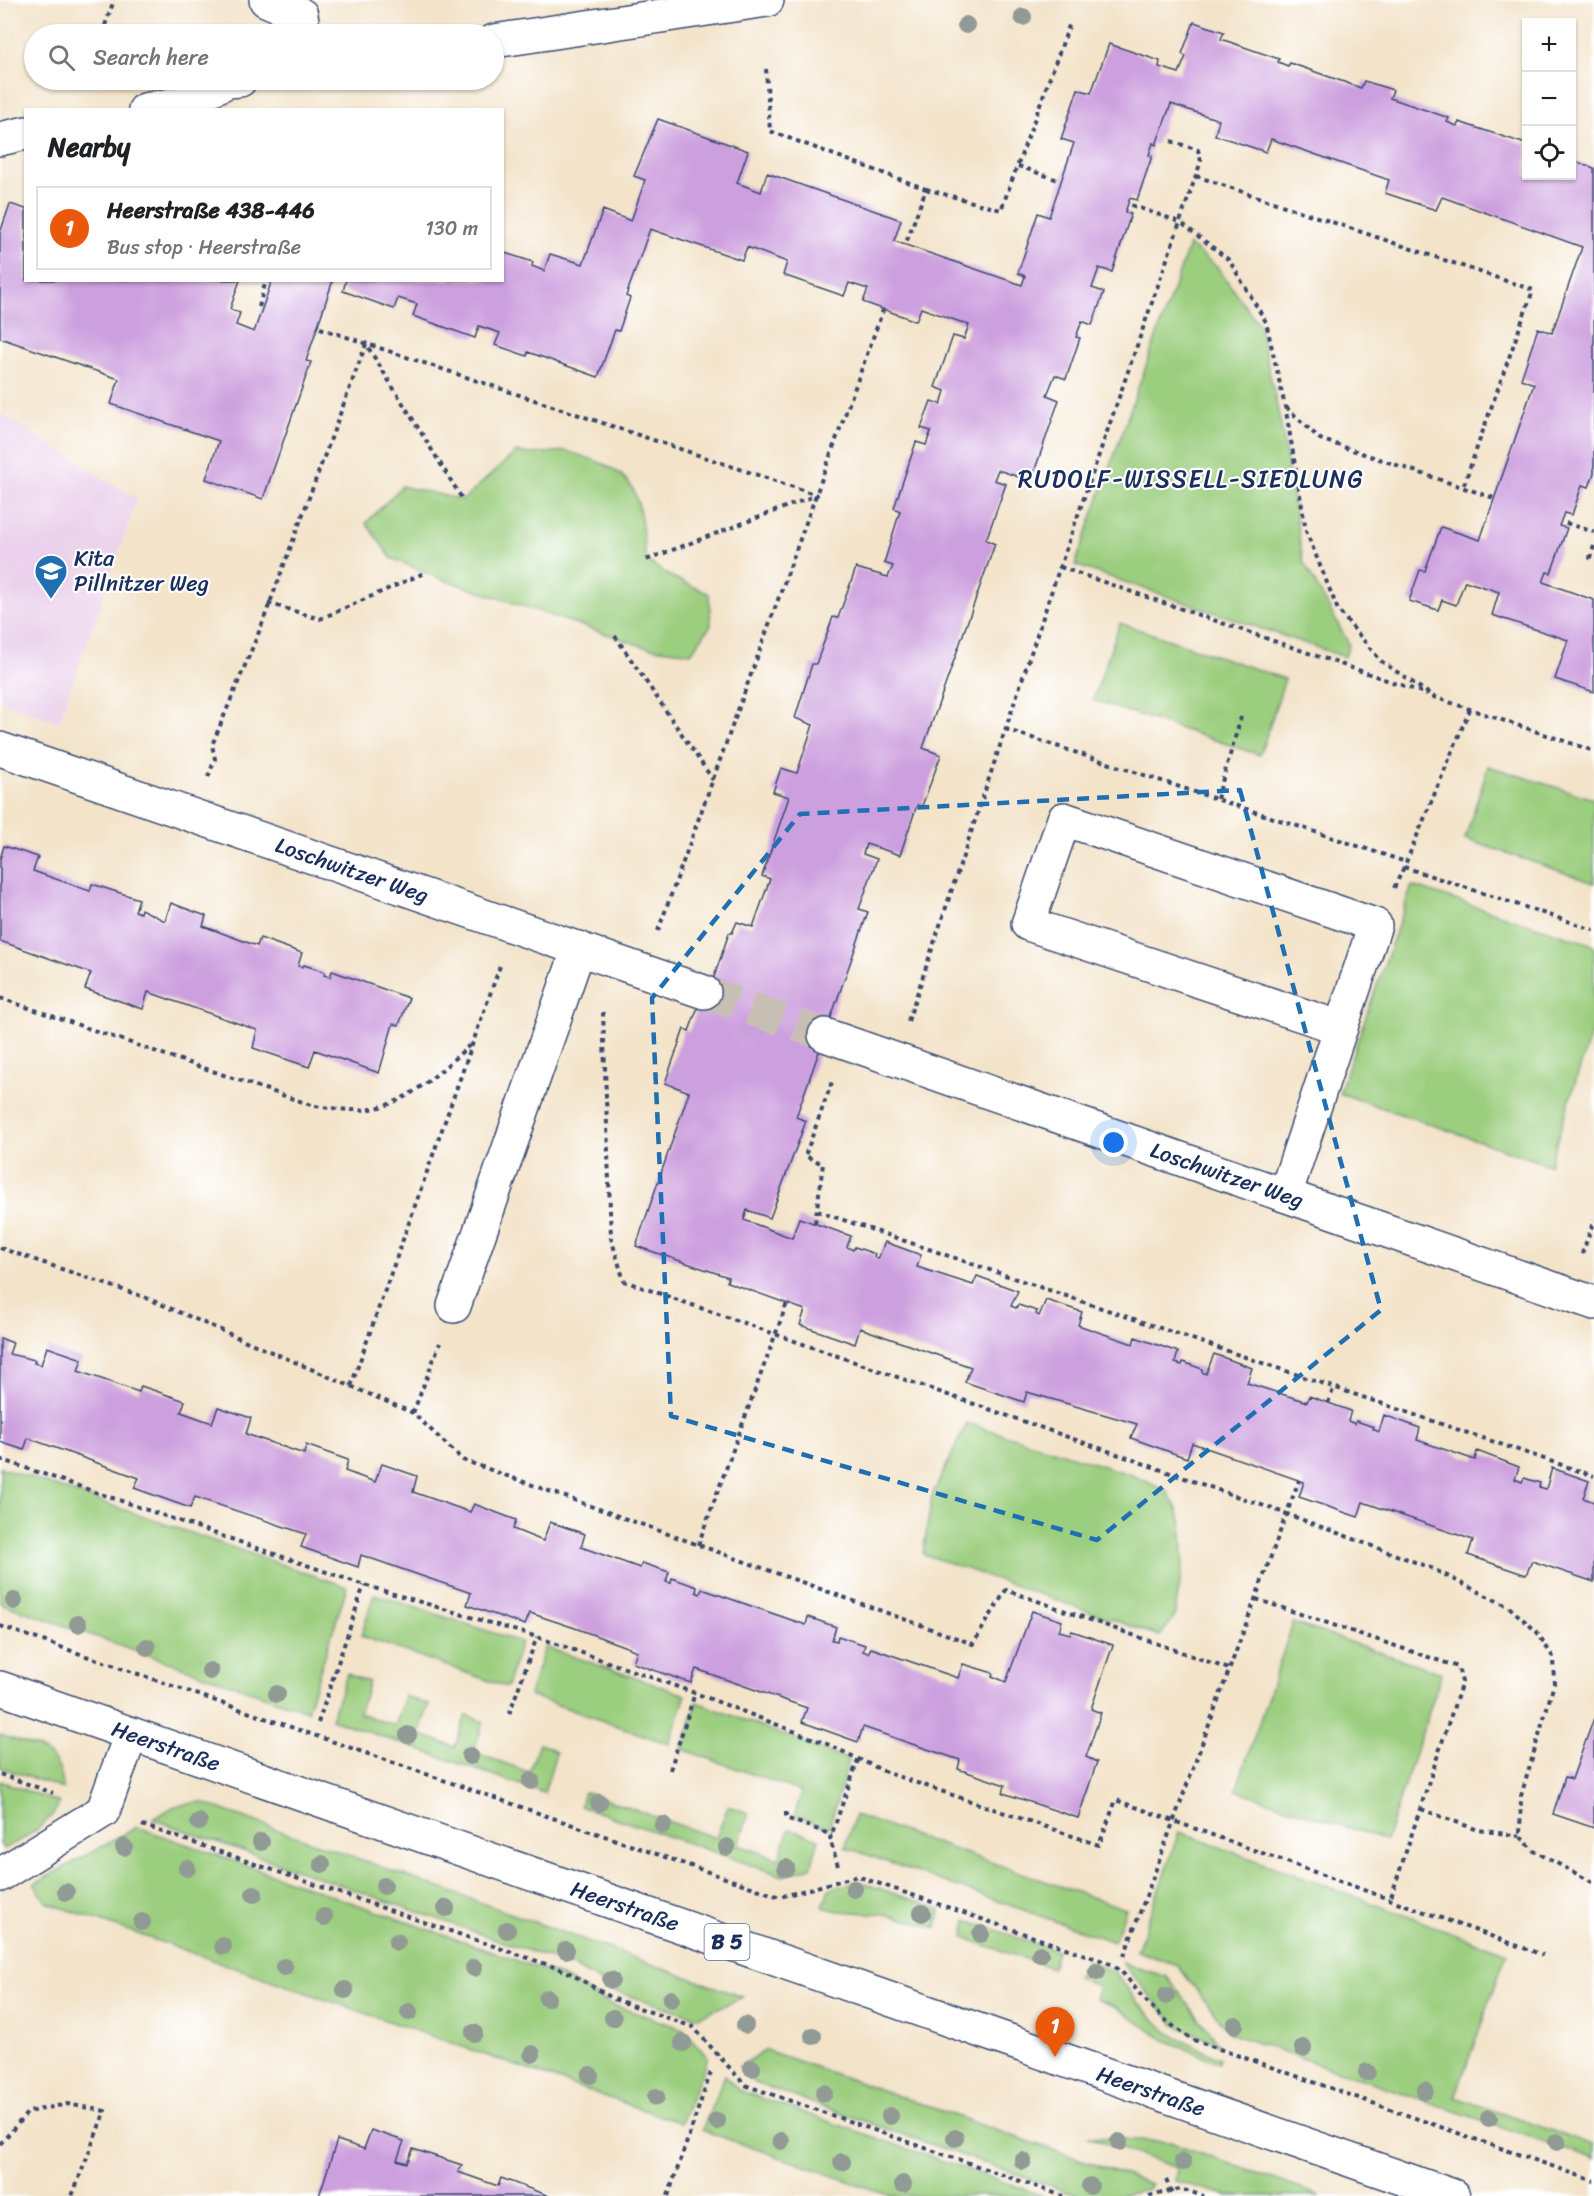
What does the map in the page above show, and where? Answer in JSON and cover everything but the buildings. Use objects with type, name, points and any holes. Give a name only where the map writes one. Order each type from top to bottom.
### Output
[{"type":"street","points":[[266,0],[301,15],[302,24]]},
{"type":"street","points":[[504,39],[767,0]]},
{"type":"street","points":[[155,108],[181,103],[209,90]]},
{"type":"street","points":[[0,139],[24,133]]},
{"type":"street","name":"Loschwitzer Weg","points":[[0,748],[704,992]]},
{"type":"street","points":[[1285,1195],[1341,1028],[1375,925],[1064,819],[1028,924],[1341,1028]]},
{"type":"street","points":[[454,1306],[579,948]]},
{"type":"street","name":"Loschwitzer Weg","points":[[836,1039],[1594,1303]]},
{"type":"street","name":"Heerstraße","points":[[0,1688],[1453,2196]]},
{"type":"street","points":[[0,1875],[103,1811],[131,1734]]},
{"type":"path","points":[[106,24],[114,0]]},
{"type":"path","points":[[766,69],[770,130],[926,189],[1001,210],[1070,23]]},
{"type":"path","points":[[899,1061],[907,1022],[1005,729],[1196,176],[1200,161],[1198,150],[1171,141]]},
{"type":"path","points":[[1018,166],[1061,181]]},
{"type":"path","points":[[1196,176],[1533,290],[1463,487]]},
{"type":"path","points":[[906,243],[926,189]]},
{"type":"path","points":[[1128,204],[1180,222],[1230,260],[1266,322],[1285,407],[1306,531],[1338,610],[1381,661],[1434,697]]},
{"type":"path","points":[[259,307],[265,282]]},
{"type":"path","points":[[643,971],[883,310]]},
{"type":"path","points":[[320,328],[817,495]]},
{"type":"path","points":[[366,344],[463,500]]},
{"type":"path","points":[[195,816],[215,759],[212,745],[261,627],[366,344]]},
{"type":"path","points":[[1285,407],[1320,439],[1494,498]]},
{"type":"path","points":[[646,560],[817,495]]},
{"type":"path","points":[[1566,523],[1594,532]]},
{"type":"path","points":[[1594,546],[1590,558],[1594,560]]},
{"type":"path","points":[[1060,567],[1594,751]]},
{"type":"path","points":[[268,603],[320,619],[424,573]]},
{"type":"path","points":[[615,636],[714,780]]},
{"type":"path","points":[[1470,709],[1404,867],[1594,930]]},
{"type":"path","points":[[1217,799],[1242,714]]},
{"type":"path","points":[[1005,729],[1406,862]]},
{"type":"path","points":[[351,1386],[515,926]]},
{"type":"path","points":[[0,998],[314,1106],[347,1110],[371,1109],[395,1102],[425,1085],[472,1043]]},
{"type":"path","points":[[602,1002],[611,1238],[624,1281],[1287,1514],[1431,1568],[1509,1607],[1536,1632],[1553,1657],[1554,1684],[1521,1796],[1520,1836]]},
{"type":"path","points":[[815,1223],[823,1164],[805,1156],[836,1039]]},
{"type":"path","points":[[817,1211],[1594,1476]]},
{"type":"path","points":[[0,1248],[144,1297],[413,1413],[463,1460],[973,1644],[1005,1590],[1230,1669]]},
{"type":"path","points":[[698,1545],[787,1303]]},
{"type":"path","points":[[413,1413],[454,1306]]},
{"type":"path","points":[[1328,1403],[1334,1387]]},
{"type":"path","points":[[0,1459],[364,1585],[537,1637],[695,1693],[859,1757],[888,1773],[1099,1845],[1116,1800],[1543,1954]]},
{"type":"path","points":[[1124,1956],[1299,1480]]},
{"type":"path","points":[[318,1723],[364,1585]]},
{"type":"path","points":[[1256,1599],[1458,1667],[1462,1682],[1390,1900]]},
{"type":"path","points":[[0,1626],[780,1897],[857,1876],[1106,1962],[1119,1967],[1144,2000],[1171,2027],[1194,2040],[1594,2181]]},
{"type":"path","points":[[509,1714],[537,1637]]},
{"type":"path","points":[[669,1770],[695,1693]]},
{"type":"path","points":[[837,1866],[830,1839],[859,1757]]},
{"type":"path","points":[[0,1774],[566,1971],[614,1999],[693,2027],[745,2085],[1063,2196]]},
{"type":"path","points":[[1421,1809],[1478,1830],[1520,1836],[1534,1851],[1594,1883]]},
{"type":"path","points":[[786,1812],[786,1818],[832,1834]]},
{"type":"path","points":[[668,2196],[712,2069]]},
{"type":"path","points":[[0,2144],[28,2112],[67,2104],[105,2111],[72,2196]]},
{"type":"path","points":[[1166,2180],[1173,2194]]},
{"type":"path","points":[[1149,2196],[1173,2194],[1180,2189],[1204,2196]]},
{"type":"highlighted area","points":[[1240,790],[1381,1310],[1097,1540],[671,1416],[652,998],[800,814]]},
{"type":"shaded area","name":"Kita Pillnitzer Weg","points":[[0,413],[137,499],[59,722],[0,701]]},
{"type":"green space","points":[[1189,245],[1217,267],[1259,325],[1280,420],[1303,561],[1349,644],[1345,657],[1075,565]]},
{"type":"green space","points":[[566,451],[602,463],[625,479],[635,493],[638,502],[646,560],[670,576],[709,594],[711,625],[691,653],[645,647],[436,577],[391,558],[366,523],[402,486],[463,500],[516,452],[531,454]]},
{"type":"green space","points":[[1120,623],[1285,679],[1260,755],[1093,700]]},
{"type":"green space","points":[[1488,766],[1594,799],[1594,883],[1465,839]]},
{"type":"green space","points":[[1412,886],[1594,945],[1594,1024],[1549,1165],[1339,1093]]},
{"type":"green space","points":[[967,1423],[1132,1475],[1167,1491],[1182,1524],[1183,1565],[1174,1618],[1160,1636],[923,1554],[932,1496]]},
{"type":"green space","points":[[0,1467],[347,1587],[307,1711],[0,1603]]},
{"type":"green space","points":[[374,1594],[521,1642],[507,1687],[361,1636]]},
{"type":"green space","points":[[1293,1623],[1442,1673],[1386,1840],[1236,1790]]},
{"type":"green space","points":[[545,1647],[686,1695],[669,1744],[529,1695]]},
{"type":"green space","points":[[347,1674],[369,1682],[359,1713],[395,1726],[405,1696],[429,1705],[419,1734],[455,1747],[466,1715],[484,1722],[473,1752],[529,1772],[539,1744],[551,1748],[556,1753],[544,1793],[331,1719]]},
{"type":"green space","points":[[697,1702],[849,1760],[829,1828],[794,1816],[802,1792],[682,1749]]},
{"type":"green space","points":[[0,1735],[34,1746],[51,1757],[57,1765],[63,1789],[0,1767]]},
{"type":"green space","points":[[0,1781],[60,1803],[43,1825],[4,1849],[0,1844]]},
{"type":"green space","points":[[584,1792],[716,1838],[728,1806],[749,1813],[738,1845],[779,1859],[789,1829],[819,1839],[811,1867],[783,1876],[580,1806]]},
{"type":"green space","points":[[201,1802],[743,1997],[698,2017],[617,1992],[575,1967],[152,1819],[175,1806]]},
{"type":"green space","points":[[855,1815],[1126,1909],[1114,1942],[845,1847]]},
{"type":"green space","points":[[137,1827],[558,1975],[610,2004],[683,2029],[708,2058],[681,2123],[46,1902],[34,1884]]},
{"type":"green space","points":[[1179,1832],[1507,1953],[1455,2097],[1594,2145],[1594,2159],[1231,2034],[1177,1965],[1137,1951]]},
{"type":"green space","points":[[857,1881],[940,1909],[937,1928],[885,1914],[837,1911],[823,1907],[829,1889]]},
{"type":"green space","points":[[967,1920],[1057,1951],[1052,1968],[964,1938]]},
{"type":"green space","points":[[1086,1960],[1115,1972],[1139,2004],[1169,2033],[1220,2058],[1219,2063],[1163,2039],[1116,2007],[1095,1999],[1099,1986],[1077,1977]]},
{"type":"green space","points":[[1122,1963],[1167,1977],[1220,2045],[1175,2025]]},
{"type":"green space","points":[[766,2050],[1151,2184],[1147,2190],[1120,2196],[1079,2196],[755,2083],[739,2067]]},
{"type":"green space","points":[[725,2075],[738,2090],[1044,2196],[891,2196],[702,2130]]},
{"type":"green space","points":[[1088,2137],[1170,2142],[1321,2196],[1229,2196],[1175,2181],[1177,2168]]},
{"type":"tunnel","points":[[704,992],[825,1035]]},
{"type":"place","name":"Kita Pillnitzer Weg","points":[[51,600]]},
{"type":"place","name":"Heerstraße 438-446","points":[[1055,2057]]},
{"type":"district","name":"RUDOLF-WISSELL-SIEDLUNG","points":[[1191,479]]}]
